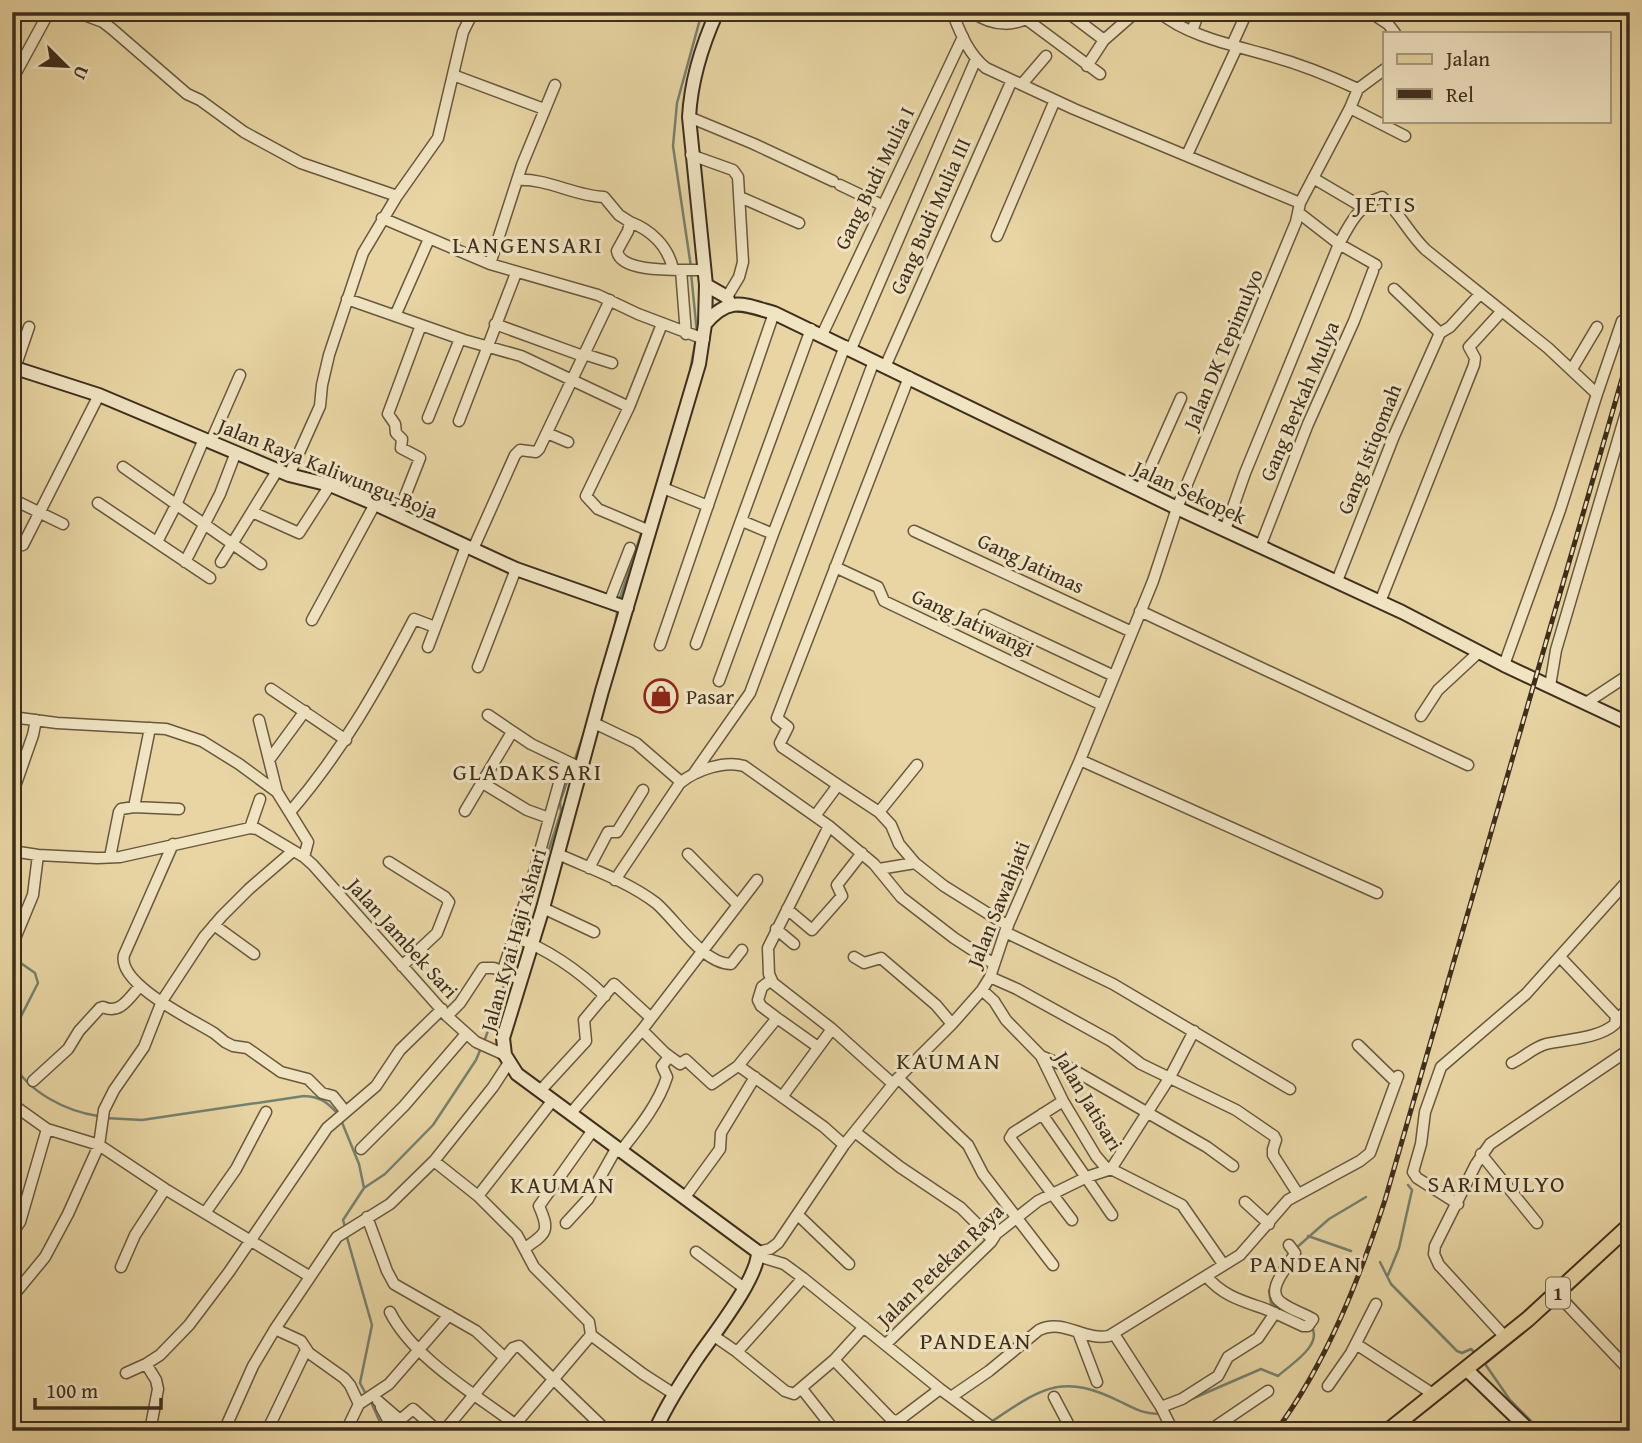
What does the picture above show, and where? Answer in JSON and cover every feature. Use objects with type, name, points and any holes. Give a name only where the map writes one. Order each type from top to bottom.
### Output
[{"type":"main road","name":"Jalan Kyai Haji Ashari","points":[[717,12],[697,67],[690,98],[687,269],[706,285],[705,324],[693,336],[697,373],[663,488],[651,510],[617,605],[594,723],[572,765],[558,854],[529,942],[503,1038],[507,1059],[517,1074],[758,1254]]},
{"type":"main road","points":[[705,324],[728,301],[706,285]]},
{"type":"main road","name":"Jalan Sekopek","points":[[728,301],[774,313],[1177,508],[1225,530],[1263,539],[1337,581],[1479,652],[1507,659],[1549,686],[1630,724]]},
{"type":"main road","name":"Jalan Raya Kaliwungu-Boja","points":[[14,368],[99,395],[283,473],[330,485],[516,569],[617,605]]},
{"type":"main road","name":"1","points":[[1388,1431],[1506,1338],[1561,1299],[1630,1225]]},
{"type":"main road","points":[[655,1431],[674,1394],[744,1288],[758,1254]]},
{"type":"main road","points":[[1474,1363],[1530,1431]]},
{"type":"street","points":[[12,80],[50,12]]},
{"type":"street","points":[[76,12],[103,22],[187,94],[200,100],[244,132],[301,163],[397,195]]},
{"type":"street","points":[[221,562],[252,512],[283,473],[320,406],[324,375],[363,253],[397,195],[438,138],[471,15],[459,12]]},
{"type":"street","points":[[953,12],[963,37],[976,59],[986,68],[1187,155],[1299,208],[1339,244]]},
{"type":"street","points":[[972,12],[990,23],[997,24],[1026,19],[1038,12]]},
{"type":"street","points":[[1067,12],[1104,40]]},
{"type":"street","points":[[1087,66],[1104,40],[1136,12]]},
{"type":"street","points":[[1159,12],[1192,31],[1284,60],[1358,89],[1383,70]]},
{"type":"street","points":[[1192,31],[1199,12]]},
{"type":"street","points":[[1187,155],[1247,12]]},
{"type":"street","points":[[1370,12],[1388,24],[1394,32]]},
{"type":"street","points":[[1026,19],[1100,74]]},
{"type":"street","name":"Gang Budi Mulia I","points":[[696,644],[816,332],[883,205],[963,37]]},
{"type":"street","name":"Gang Budi Mulia III","points":[[694,773],[745,703],[879,364],[1017,82],[1046,56]]},
{"type":"street","points":[[719,681],[773,534],[848,347],[976,59]]},
{"type":"street","points":[[453,75],[544,109]]},
{"type":"street","points":[[490,264],[517,180],[555,85]]},
{"type":"street","name":"Jalan DK Tepimulyo","points":[[1177,508],[1299,208],[1358,89]]},
{"type":"street","points":[[997,236],[1055,100]]},
{"type":"street","points":[[1350,108],[1405,136]]},
{"type":"street","points":[[689,117],[754,144],[883,205]]},
{"type":"street","points":[[691,155],[733,170],[738,177],[743,262],[728,301]]},
{"type":"street","points":[[1313,178],[1364,208]]},
{"type":"street","points":[[517,180],[554,185],[587,196],[604,197],[620,215],[644,227],[655,237],[671,260],[687,269]]},
{"type":"street","points":[[740,197],[799,223]]},
{"type":"street","points":[[1225,530],[1245,474],[1339,244],[1350,223],[1368,203],[1382,197],[1401,217],[1418,243],[1572,369],[1597,394]]},
{"type":"street","points":[[382,218],[490,264],[580,288],[693,336],[687,269]]},
{"type":"street","points":[[630,222],[617,251],[619,258],[626,264],[645,268],[687,269]]},
{"type":"street","points":[[396,316],[429,239]]},
{"type":"street","name":"Gang Berkah Mulya","points":[[1263,539],[1303,435],[1354,321],[1374,268],[1339,244]]},
{"type":"street","points":[[459,421],[516,273]]},
{"type":"street","points":[[1394,289],[1440,333],[1450,327],[1480,294]]},
{"type":"street","points":[[347,299],[460,339],[542,364],[570,381],[629,407]]},
{"type":"street","points":[[428,647],[469,547],[511,461],[520,450],[538,451],[610,300]]},
{"type":"street","points":[[1380,601],[1474,365],[1475,358],[1469,347],[1502,311]]},
{"type":"street","points":[[660,645],[774,313]]},
{"type":"street","points":[[1507,659],[1622,321]]},
{"type":"street","points":[[495,324],[612,363]]},
{"type":"street","points":[[645,529],[598,509],[586,496],[629,407],[662,324]]},
{"type":"street","points":[[398,514],[421,458],[401,448],[402,439],[396,433],[396,424],[388,414],[421,325]]},
{"type":"street","points":[[14,368],[29,327]]},
{"type":"street","points":[[1572,369],[1597,327]]},
{"type":"street","name":"Gang Istiqomah","points":[[1337,581],[1394,436],[1440,333]]},
{"type":"street","points":[[428,418],[460,339]]},
{"type":"street","points":[[157,542],[240,375]]},
{"type":"street","points":[[909,377],[777,718],[788,727],[780,743],[782,747],[879,812],[891,825],[899,844],[915,863],[1006,929],[1113,984],[1290,1089]]},
{"type":"street","points":[[12,543],[23,545],[99,395]]},
{"type":"street","points":[[1140,490],[1181,398]]},
{"type":"street","points":[[1549,686],[1556,650],[1626,425],[1630,399]]},
{"type":"street","points":[[547,433],[568,442]]},
{"type":"street","points":[[185,562],[220,494],[236,452]]},
{"type":"street","points":[[122,467],[261,564]]},
{"type":"street","points":[[252,512],[299,533],[330,485]]},
{"type":"street","points":[[663,488],[708,506]]},
{"type":"street","points":[[12,499],[63,524]]},
{"type":"street","points":[[98,502],[210,579]]},
{"type":"street","points":[[312,620],[375,504]]},
{"type":"street","name":"Jalan Sawahjati","points":[[758,1254],[778,1243],[844,1145],[896,1081],[952,1024],[990,977],[1006,929],[1080,760],[1132,632],[1177,508]]},
{"type":"street","points":[[742,521],[773,534]]},
{"type":"street","name":"Gang Jatimas","points":[[914,531],[1132,632]]},
{"type":"street","points":[[617,605],[629,572],[630,548]]},
{"type":"street","name":"Gang Jatiwangi","points":[[835,567],[878,587],[884,601],[1101,705]]},
{"type":"street","points":[[478,667],[516,569]]},
{"type":"street","points":[[1140,611],[1468,765]]},
{"type":"street","points":[[984,615],[1114,676]]},
{"type":"street","points":[[290,812],[346,740],[382,683],[414,619],[435,627]]},
{"type":"street","points":[[1421,716],[1438,690],[1479,652]]},
{"type":"street","points":[[1586,703],[1630,674]]},
{"type":"street","points":[[271,689],[346,740]]},
{"type":"street","points":[[269,761],[305,711]]},
{"type":"street","points":[[488,715],[512,732],[572,765],[549,818],[503,973]]},
{"type":"street","points":[[12,717],[150,728],[184,734],[209,745],[277,792]]},
{"type":"street","points":[[12,795],[36,720]]},
{"type":"street","points":[[12,851],[38,855],[110,858],[250,828],[265,833],[304,857],[308,842],[277,792],[260,720]]},
{"type":"street","points":[[594,723],[636,743],[681,782]]},
{"type":"street","points":[[134,807],[150,728]]},
{"type":"street","points":[[465,811],[512,732]]},
{"type":"street","points":[[1080,760],[1377,893]]},
{"type":"street","points":[[615,880],[681,782],[694,773],[733,763],[744,766],[829,826],[879,869],[901,897],[954,938],[994,964]]},
{"type":"street","points":[[879,812],[917,765]]},
{"type":"street","points":[[481,782],[527,810],[549,818]]},
{"type":"street","points":[[815,816],[838,785]]},
{"type":"street","points":[[589,868],[608,832],[617,832],[643,790]]},
{"type":"street","points":[[250,828],[260,799]]},
{"type":"street","points":[[110,858],[121,809],[179,809]]},
{"type":"street","points":[[829,826],[768,948],[773,984],[896,1081],[968,1145],[983,1174],[1054,1265]]},
{"type":"street","points":[[173,844],[122,960],[128,974],[140,986],[214,1032],[225,1042],[247,1048],[281,1072],[308,1079],[322,1093],[333,1096],[342,1114]]},
{"type":"street","points":[[12,1297],[45,1257],[99,1145],[104,1110],[114,1090],[144,1047],[162,1001],[204,937],[249,889],[293,851]]},
{"type":"street","points":[[787,909],[812,930],[842,896],[837,885],[862,853]]},
{"type":"street","points":[[558,854],[615,880],[658,905],[716,960],[727,964],[734,962],[742,950]]},
{"type":"street","points":[[688,854],[738,905]]},
{"type":"street","points":[[13,959],[16,936],[33,895],[38,855]]},
{"type":"street","name":"Jalan Jambek Sari","points":[[304,857],[444,1013],[466,1034],[507,1059]]},
{"type":"street","points":[[389,862],[449,902],[438,933],[402,966]]},
{"type":"street","points":[[879,869],[915,863]]},
{"type":"street","points":[[534,873],[549,878]]},
{"type":"street","points":[[1458,1204],[1417,1178],[1413,1172],[1421,1144],[1425,1112],[1438,1072],[1451,1056],[1501,1017],[1560,957],[1629,879]]},
{"type":"street","points":[[571,1113],[642,1030],[757,880]]},
{"type":"street","points":[[529,890],[541,906],[594,932]]},
{"type":"street","points":[[522,913],[541,906]]},
{"type":"street","points":[[215,925],[254,954]]},
{"type":"street","points":[[776,929],[794,944]]},
{"type":"street","points":[[515,937],[529,942],[571,967],[605,996]]},
{"type":"street","points":[[853,957],[864,963],[881,958],[914,985],[952,1024]]},
{"type":"street","points":[[1560,957],[1617,1019]]},
{"type":"street","points":[[126,1373],[160,1355],[189,1325],[322,1135],[342,1114],[376,1086],[400,1050],[460,1003],[483,968],[490,967],[518,979]]},
{"type":"street","points":[[990,977],[1111,1041],[1141,1064],[1236,1110],[1274,1136],[1276,1140],[1273,1155],[1298,1194]]},
{"type":"street","points":[[771,979],[762,986],[758,1000],[761,1006],[818,1047]]},
{"type":"street","points":[[540,1091],[586,1041],[584,1020],[614,984],[651,1017]]},
{"type":"street","points":[[33,1081],[68,1049],[79,1031],[100,1008],[103,1006],[111,1010],[119,1009],[140,986]]},
{"type":"street","name":"Jalan Jatisari","points":[[982,990],[994,1001],[1006,1020],[1041,1056],[1063,1101],[1096,1156],[1109,1169]]},
{"type":"street","points":[[1512,1063],[1543,1045],[1572,1041],[1613,1027],[1617,1019],[1630,1008]]},
{"type":"street","points":[[642,1030],[669,1057],[680,1064],[686,1060],[712,1084],[738,1066],[777,1018]]},
{"type":"street","points":[[782,1097],[832,1029]]},
{"type":"street","points":[[1194,1031],[1170,1077],[1109,1169],[1182,1205],[1223,1264]]},
{"type":"street","points":[[361,1149],[404,1106],[466,1034]]},
{"type":"street","points":[[951,1397],[989,1371],[1039,1330],[1052,1325],[1102,1338],[1114,1334],[1240,1255],[1288,1200],[1370,1153],[1397,1079],[1358,1045]]},
{"type":"street","points":[[1506,1338],[1454,1284],[1436,1260],[1435,1246],[1481,1154],[1500,1136],[1630,1049]]},
{"type":"street","points":[[1041,1056],[1070,1068],[1207,1147],[1233,1166]]},
{"type":"street","points":[[566,1223],[588,1199],[618,1150],[646,1117],[667,1077],[662,1066],[669,1057]]},
{"type":"street","points":[[226,1430],[253,1366],[309,1276],[337,1237],[390,1204],[434,1161],[493,1087],[507,1059]]},
{"type":"street","points":[[738,1066],[844,1145]]},
{"type":"street","points":[[685,1198],[721,1147],[720,1133],[755,1077]]},
{"type":"street","points":[[478,1196],[553,1100]]},
{"type":"street","points":[[1063,1101],[1013,1133],[1010,1138],[1072,1220]]},
{"type":"street","points":[[12,1104],[47,1129],[99,1145],[165,1189],[309,1276]]},
{"type":"street","points":[[205,1213],[236,1169],[267,1112]]},
{"type":"street","points":[[1042,1114],[1112,1215]]},
{"type":"street","points":[[12,1233],[20,1222],[47,1129]]},
{"type":"street","points":[[525,1248],[540,1237],[546,1228],[540,1202],[552,1191],[593,1130]]},
{"type":"street","points":[[855,1132],[900,1167],[961,1208],[992,1239]]},
{"type":"street","points":[[1481,1154],[1537,1223]]},
{"type":"street","points":[[434,1161],[478,1196],[517,1235],[534,1267],[589,1322],[591,1335],[674,1394]]},
{"type":"street","name":"Jalan Petekan Raya","points":[[886,1344],[992,1239],[1038,1201],[1109,1169]]},
{"type":"street","points":[[121,1267],[135,1235],[165,1189]]},
{"type":"street","points":[[1245,1202],[1269,1224]]},
{"type":"street","points":[[798,1215],[849,1264]]},
{"type":"street","points":[[367,1217],[394,1284],[476,1331],[505,1358]]},
{"type":"street","points":[[1206,1276],[1228,1296],[1303,1326],[1310,1325],[1313,1319],[1283,1304],[1277,1300],[1275,1294],[1292,1248]]},
{"type":"street","points":[[696,1252],[744,1288]]},
{"type":"street","points":[[758,1254],[784,1264],[803,1278],[940,1389],[995,1429]]},
{"type":"street","points":[[737,1352],[803,1278]]},
{"type":"street","points":[[1561,1299],[1630,1371]]},
{"type":"street","points":[[1328,1387],[1356,1343],[1376,1304]]},
{"type":"street","points":[[390,1312],[402,1334],[419,1351],[516,1428],[591,1335]]},
{"type":"street","points":[[1164,1411],[1218,1376],[1228,1357],[1258,1338],[1275,1313]]},
{"type":"street","points":[[346,1431],[360,1403],[376,1396],[389,1384],[449,1315]]},
{"type":"street","points":[[713,1336],[788,1393],[794,1394],[834,1360],[864,1327]]},
{"type":"street","points":[[275,1329],[301,1341],[306,1349],[348,1383],[360,1403]]},
{"type":"street","points":[[1078,1332],[1097,1382]]},
{"type":"street","points":[[1114,1334],[1164,1411],[1172,1431]]},
{"type":"street","points":[[1356,1343],[1433,1394]]},
{"type":"street","points":[[444,1431],[516,1347],[521,1348],[607,1431]]},
{"type":"street","points":[[267,1431],[306,1349]]},
{"type":"street","points":[[834,1360],[893,1421],[899,1420],[940,1389]]},
{"type":"street","points":[[146,1364],[158,1389],[150,1431]]},
{"type":"street","points":[[802,1389],[835,1431]]},
{"type":"street","points":[[1209,1431],[1268,1391]]},
{"type":"street","points":[[376,1396],[394,1431]]},
{"type":"street","points":[[376,1396],[400,1420],[413,1409],[438,1431]]},
{"type":"street","points":[[1054,1397],[1072,1431]]},
{"type":"waterway","points":[[691,267],[673,146],[677,103],[702,12]]},
{"type":"waterway","points":[[691,273],[697,333]]},
{"type":"waterway","points":[[673,431],[696,339]]},
{"type":"waterway","points":[[644,525],[657,485]]},
{"type":"waterway","points":[[619,601],[642,531]]},
{"type":"waterway","points":[[614,629],[618,608]]},
{"type":"waterway","points":[[521,936],[561,812],[560,802],[584,733]]},
{"type":"waterway","points":[[484,1042],[519,943]]},
{"type":"waterway","points":[[12,1034],[38,983],[35,973],[15,959]]},
{"type":"waterway","points":[[345,1227],[343,1220],[364,1188],[385,1174],[433,1125],[476,1060],[481,1048]]},
{"type":"waterway","points":[[12,1062],[28,1083],[49,1099],[73,1110],[98,1116]]},
{"type":"waterway","points":[[105,1118],[142,1120],[304,1096],[323,1101],[338,1114]]},
{"type":"waterway","points":[[341,1120],[359,1164],[364,1188]]},
{"type":"waterway","points":[[1388,1275],[1399,1248],[1412,1190],[1408,1185]]},
{"type":"waterway","points":[[1295,1249],[1329,1219],[1366,1197]]},
{"type":"waterway","points":[[346,1234],[372,1325],[360,1383],[367,1396]]},
{"type":"waterway","points":[[1308,1236],[1351,1251]]},
{"type":"waterway","points":[[1623,1240],[1630,1247]]},
{"type":"waterway","points":[[1380,1262],[1391,1284],[1457,1351],[1462,1353],[1471,1349],[1476,1354]]},
{"type":"waterway","points":[[1565,1296],[1600,1262]]},
{"type":"waterway","points":[[1278,1271],[1269,1291],[1271,1303],[1302,1320]]},
{"type":"waterway","points":[[1566,1295],[1630,1364]]},
{"type":"waterway","points":[[1485,1364],[1560,1301]]},
{"type":"waterway","points":[[1187,1401],[1261,1369],[1278,1376],[1310,1347],[1314,1332],[1311,1325]]},
{"type":"waterway","points":[[1483,1361],[1510,1400],[1541,1431]]},
{"type":"waterway","points":[[991,1422],[1039,1393],[1067,1386],[1101,1393],[1135,1409],[1162,1413]]},
{"type":"waterway","points":[[371,1402],[384,1431]]},
{"type":"waterway","points":[[977,1431],[986,1426]]},
{"type":"railway","points":[[1276,1431],[1311,1377],[1340,1320],[1385,1200],[1630,351]]},
{"type":"place","name":"Pasar","points":[[661,696]]},
{"type":"district","name":"JETIS","points":[[1386,203]]},
{"type":"district","name":"LANGENSARI","points":[[528,244]]},
{"type":"district","name":"GLADAKSARI","points":[[528,771]]},
{"type":"district","name":"KAUMAN","points":[[949,1060]]},
{"type":"district","name":"SARIMULYO","points":[[1497,1183]]},
{"type":"district","name":"KAUMAN","points":[[563,1184]]},
{"type":"district","name":"PANDEAN","points":[[1306,1263]]},
{"type":"district","name":"PANDEAN","points":[[976,1340]]}]
